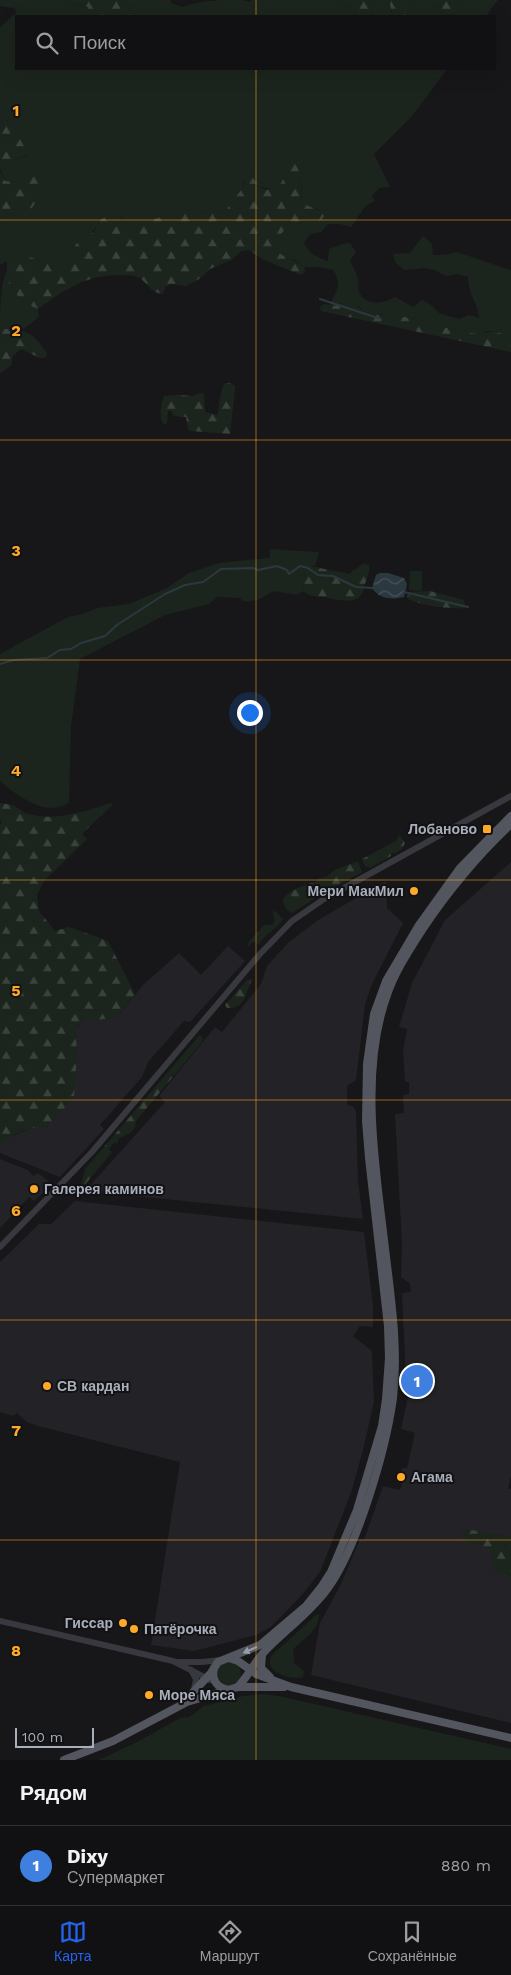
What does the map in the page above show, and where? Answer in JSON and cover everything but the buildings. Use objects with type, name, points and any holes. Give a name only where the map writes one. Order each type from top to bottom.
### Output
[{"type":"main road","points":[[182,1704],[215,1666],[225,1659],[248,1651],[269,1639],[306,1606],[322,1586],[341,1552],[365,1486],[382,1426],[389,1358],[388,1326],[368,1158],[366,1121],[367,1064],[374,1014],[386,981],[419,925],[460,868],[511,816]]},
{"type":"main road","points":[[64,1760],[113,1741],[182,1704],[235,1688],[244,1680],[264,1652],[308,1612],[327,1590],[337,1573],[363,1511],[388,1427],[395,1377],[394,1326],[374,1157],[372,1092],[377,1036],[385,999],[401,964],[448,893],[489,845],[511,824]]},
{"type":"main road","points":[[264,1652],[261,1668],[276,1681]]},
{"type":"main road","points":[[225,1659],[233,1659],[250,1670],[291,1687],[511,1738]]},
{"type":"main road","points":[[241,1664],[244,1680]]},
{"type":"main road","points":[[215,1666],[213,1675],[216,1683],[223,1689],[291,1687]]},
{"type":"street","points":[[0,1247],[92,1152],[260,954],[292,921],[324,899],[511,796]]},
{"type":"street","points":[[0,1621],[173,1661],[202,1662],[225,1659]]},
{"type":"street","points":[[173,1661],[216,1683]]},
{"type":"street","points":[[190,1669],[195,1675],[196,1683],[191,1694]]},
{"type":"shaded area","points":[[511,862],[511,1476],[508,1488],[511,1489],[511,1723],[311,1675],[320,1623],[341,1584],[360,1539],[364,1540],[383,1486],[400,1490],[405,1473],[401,1472],[402,1468],[407,1468],[415,1433],[401,1429],[409,1392],[406,1380],[402,1293],[411,1292],[410,1284],[401,1277],[402,1243],[395,1114],[404,1113],[403,1095],[409,1094],[409,1082],[405,1082],[403,1051],[407,1029],[399,1027],[412,983],[445,920]]},
{"type":"shaded area","points":[[386,881],[387,908],[403,923],[371,986],[365,1005],[356,1080],[347,1086],[347,1105],[353,1106],[356,1112],[358,1181],[363,1219],[85,1191],[165,1102],[159,1096],[215,1027],[222,1032],[261,984],[267,966],[289,942],[318,920]]},
{"type":"shaded area","points":[[228,946],[245,961],[190,1022],[184,1021],[148,1062],[142,1077],[100,1125],[104,1129],[60,1177],[0,1153],[0,1144],[7,1138],[35,1127],[48,1126],[77,1054],[76,1031],[82,1020],[116,1018],[144,984],[179,953],[201,975]]},
{"type":"shaded area","points":[[0,1159],[28,1170],[33,1176],[38,1173],[52,1184],[34,1201],[29,1197],[0,1228]]},
{"type":"shaded area","points":[[75,1201],[364,1232],[373,1305],[373,1327],[360,1326],[353,1336],[372,1351],[374,1402],[363,1450],[351,1493],[320,1572],[302,1595],[271,1627],[256,1635],[194,1651],[151,1645],[180,1462],[38,1426],[27,1422],[17,1413],[13,1416],[0,1412],[0,1262],[39,1224],[51,1224]]},
{"type":"green space","points":[[0,0],[67,0],[77,5],[88,7],[86,15],[15,15],[15,70],[446,70],[413,115],[374,154],[390,187],[379,188],[372,196],[375,201],[367,205],[351,227],[340,224],[328,224],[321,232],[310,234],[304,243],[314,255],[328,261],[329,249],[350,243],[356,252],[350,261],[355,270],[359,292],[366,300],[376,303],[395,297],[413,307],[422,300],[439,313],[459,319],[469,315],[479,318],[468,283],[468,277],[458,274],[446,276],[426,268],[404,270],[395,262],[393,254],[410,253],[423,236],[432,244],[433,255],[457,252],[511,270],[511,336],[491,331],[486,331],[482,335],[443,327],[439,323],[388,314],[372,315],[362,311],[359,306],[344,302],[334,307],[330,305],[338,284],[333,270],[304,267],[295,260],[284,258],[279,254],[275,244],[276,239],[284,231],[304,222],[315,221],[321,211],[306,205],[302,201],[301,179],[286,163],[285,175],[278,189],[272,190],[256,185],[251,175],[243,181],[244,186],[224,213],[184,210],[154,219],[136,230],[129,227],[120,216],[101,219],[92,232],[72,249],[62,269],[30,257],[8,285],[24,303],[38,309],[39,317],[22,330],[0,330],[0,307],[7,271],[7,261],[0,265],[0,229],[21,211],[32,208],[44,191],[23,173],[17,182],[5,181],[0,169],[7,162],[27,156],[15,125],[5,119],[0,121],[0,27],[17,12],[13,8],[0,6]]},
{"type":"green space","points":[[67,0],[122,0],[126,2],[132,15],[86,15],[88,7],[77,5]]},
{"type":"green space","points":[[122,0],[171,0],[171,3],[182,7],[219,0],[242,0],[249,2],[252,0],[340,0],[357,15],[132,15],[126,2]]},
{"type":"green space","points":[[340,0],[370,0],[373,9],[370,15],[357,15]]},
{"type":"green space","points":[[370,0],[389,0],[392,13],[395,15],[370,15],[373,9]]},
{"type":"green space","points":[[389,0],[409,0],[411,15],[395,15],[392,13]]},
{"type":"green space","points":[[409,0],[431,0],[439,12],[446,15],[411,15]]},
{"type":"green space","points":[[431,0],[464,0],[459,11],[450,15],[439,12]]},
{"type":"green space","points":[[464,0],[498,0],[487,15],[452,15],[459,11]]},
{"type":"green space","points":[[5,119],[15,125],[28,155],[7,162],[0,169],[0,121]]},
{"type":"green space","points":[[291,160],[300,174],[302,201],[325,215],[321,220],[299,223],[284,231],[276,239],[276,246],[281,254],[304,267],[305,272],[301,275],[262,259],[249,250],[241,251],[231,260],[210,269],[199,279],[186,286],[171,284],[165,287],[163,294],[151,289],[142,279],[136,276],[110,275],[77,284],[38,309],[24,303],[8,285],[17,265],[30,257],[62,268],[71,250],[81,239],[94,232],[101,219],[114,214],[135,230],[154,219],[184,210],[224,213],[244,186],[244,175],[247,171],[262,188],[278,189],[285,175],[286,163]]},
{"type":"green space","points":[[33,167],[49,182],[32,208],[21,211],[0,229],[0,172],[5,181],[17,182],[23,173]]},
{"type":"green space","points":[[344,302],[355,303],[362,311],[372,315],[388,314],[439,323],[443,327],[482,335],[492,332],[511,336],[511,352],[321,311],[320,307],[324,304],[337,306]]},
{"type":"green space","points":[[0,330],[18,330],[34,337],[47,353],[45,358],[40,358],[21,349],[13,356],[11,366],[0,373]]},
{"type":"green space","points":[[230,383],[235,386],[235,389],[230,434],[191,431],[188,429],[186,417],[174,416],[171,411],[168,411],[167,423],[165,425],[161,419],[164,396],[204,394],[205,412],[218,414],[220,396],[224,384]]},
{"type":"green space","points":[[270,549],[319,552],[315,566],[310,566],[305,570],[303,591],[297,595],[274,591],[252,601],[243,601],[240,598],[216,597],[209,604],[165,615],[80,659],[71,726],[69,802],[61,807],[42,807],[23,798],[0,781],[0,654],[68,617],[83,614],[97,608],[129,604],[167,588],[189,573],[219,563],[270,558]]},
{"type":"green space","points":[[363,564],[369,565],[369,570],[363,592],[358,598],[349,601],[338,600],[310,595],[303,591],[305,570],[310,566],[349,574]]},
{"type":"green space","points":[[410,571],[422,571],[422,591],[409,590]]},
{"type":"green space","points":[[430,591],[464,600],[465,608],[426,605],[406,597],[411,592]]},
{"type":"green space","points":[[0,803],[13,805],[23,812],[49,817],[70,814],[111,803],[112,805],[82,834],[87,839],[43,882],[37,895],[39,911],[55,931],[69,927],[108,941],[135,994],[116,1018],[81,1021],[76,1031],[77,1054],[74,1097],[48,1126],[22,1131],[0,1144],[0,825],[2,822],[0,820]]},
{"type":"green space","points":[[400,835],[405,843],[402,849],[395,853],[390,852],[391,856],[370,868],[365,866],[362,859],[396,841]]},
{"type":"green space","points":[[358,861],[362,872],[318,896],[292,913],[285,906],[283,899],[294,890],[316,882],[335,870]]},
{"type":"green space","points":[[274,910],[283,919],[259,944],[253,942],[247,947],[250,940],[264,925],[272,925],[275,921]]},
{"type":"green space","points":[[252,979],[240,1004],[227,1008],[225,1005],[247,980]]},
{"type":"green space","points":[[200,1035],[203,1038],[202,1042],[136,1121],[133,1131],[119,1138],[117,1144],[115,1142],[109,1149],[112,1152],[83,1187],[81,1185],[85,1169]]},
{"type":"green space","points":[[464,1529],[511,1536],[511,1578],[492,1569],[490,1550],[466,1541],[460,1533]]},
{"type":"green space","points":[[319,1614],[316,1626],[293,1650],[294,1663],[304,1671],[303,1677],[298,1678],[279,1674],[271,1666],[272,1655]]},
{"type":"green space","points":[[229,1662],[238,1665],[241,1674],[238,1683],[229,1686],[220,1683],[217,1674],[220,1665]]},
{"type":"green space","points":[[262,1694],[279,1696],[511,1749],[511,1760],[99,1760],[139,1741],[180,1718],[189,1717],[204,1706],[243,1696]]},
{"type":"water","points":[[388,573],[404,578],[407,584],[404,597],[386,598],[375,592],[372,588],[376,575]]},
{"type":"waterway","points":[[320,299],[381,319]]},
{"type":"waterway","points":[[0,664],[13,660],[47,658],[60,650],[71,649],[81,643],[105,636],[117,625],[165,594],[185,585],[203,582],[221,569],[253,568],[258,570],[277,566],[287,570],[289,574],[300,566],[308,568],[318,575],[333,576],[356,587],[372,588]]},
{"type":"waterway","points":[[404,592],[468,607]]},
{"type":"place","name":"Лобаново","points":[[487,829]]},
{"type":"place","name":"Мери МакМил","points":[[414,891]]},
{"type":"place","name":"Галерея каминов","points":[[34,1189]]},
{"type":"place","name":"Dixy","points":[[417,1381]]},
{"type":"place","name":"СВ кардан","points":[[47,1386]]},
{"type":"place","name":"Агама","points":[[401,1477]]},
{"type":"place","name":"Гиссар","points":[[123,1623]]},
{"type":"place","name":"Пятёрочка","points":[[134,1629]]},
{"type":"place","name":"Море Мяса","points":[[149,1695]]}]
